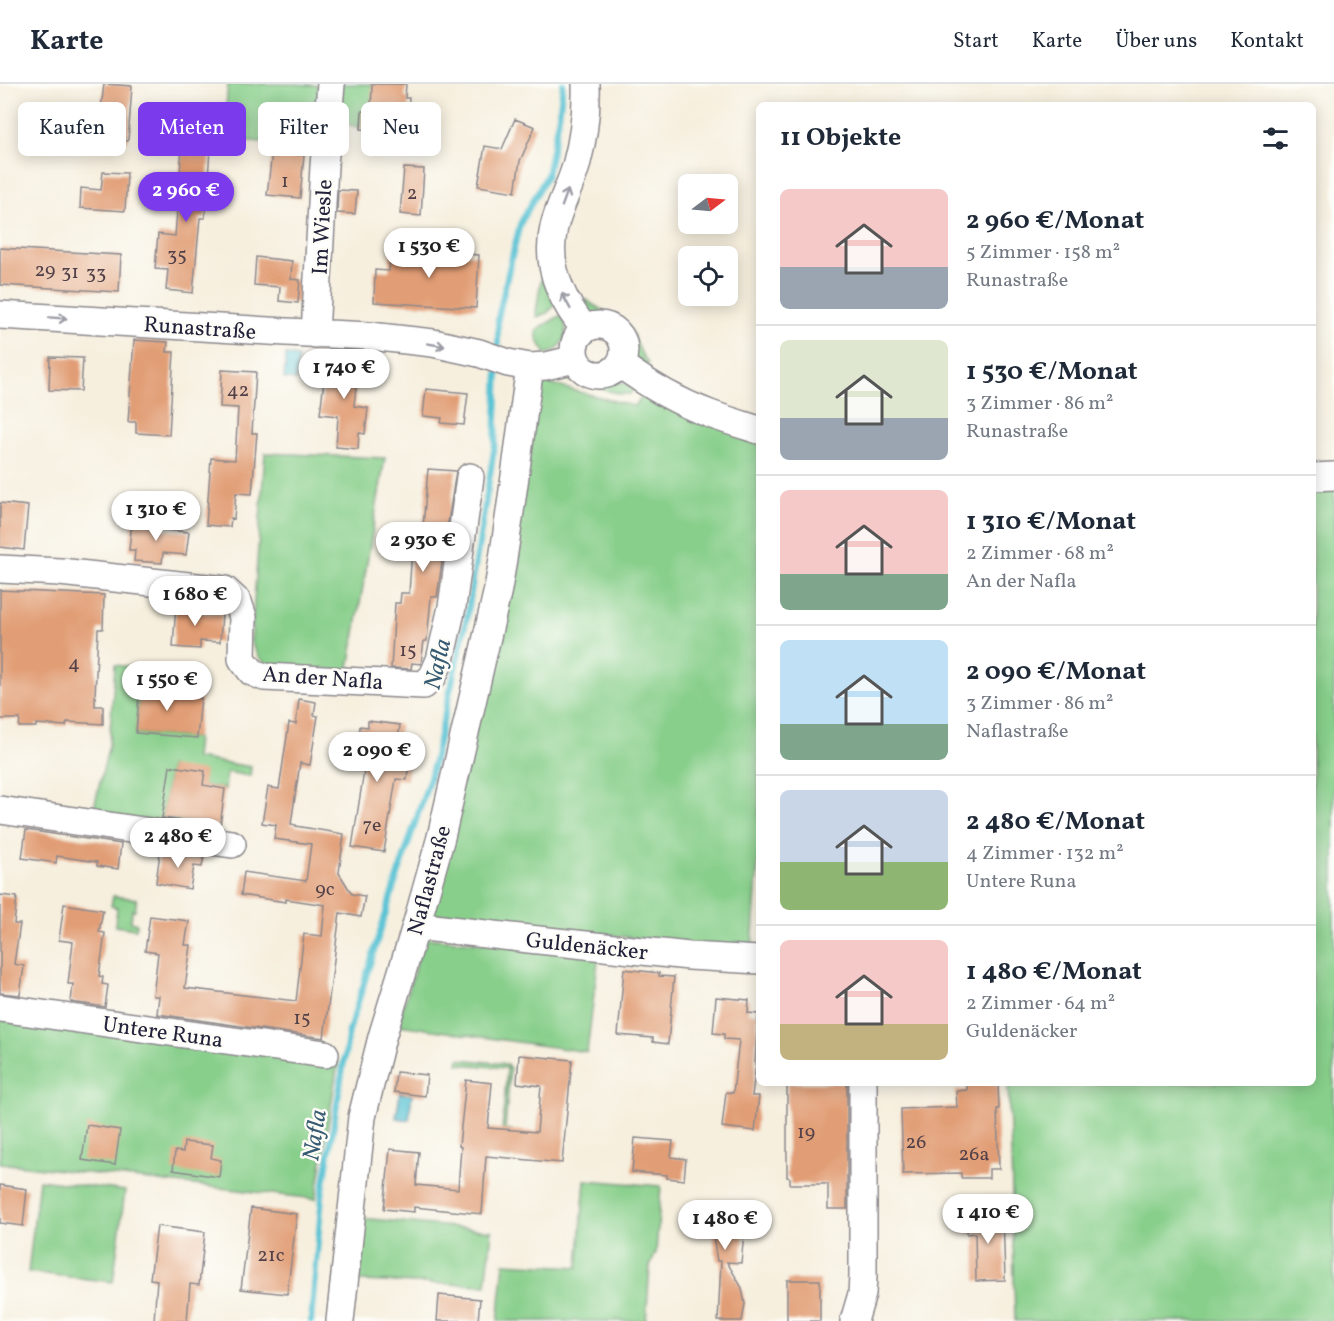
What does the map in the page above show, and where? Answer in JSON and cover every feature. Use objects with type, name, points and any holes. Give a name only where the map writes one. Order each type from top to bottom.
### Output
[{"type":"street","name":"Im Wiesle","points":[[315,334],[331,84]]},
{"type":"street","points":[[585,329],[558,286],[552,254],[552,240],[554,226],[576,166],[586,109],[586,84]]},
{"type":"street","name":"Runastraße","points":[[0,315],[370,336],[433,344],[510,362],[546,366],[575,359]]},
{"type":"street","points":[[593,326],[610,328],[621,340],[624,348],[620,364],[608,374],[592,375],[579,366],[575,359],[573,350],[575,342],[585,329],[593,326]]},
{"type":"street","name":"Naflastraße","points":[[340,1321],[362,1117],[382,1037],[441,837],[506,547],[516,457],[510,362]]},
{"type":"street","points":[[620,364],[645,381],[688,404],[756,429]]},
{"type":"street","name":"An der Nafla","points":[[0,569],[90,575],[225,590],[238,602],[243,616],[242,659],[252,672],[264,677],[424,685],[433,676],[440,660],[452,607],[470,477]]},
{"type":"street","points":[[1316,477],[1334,477]]},
{"type":"street","points":[[0,810],[232,844]]},
{"type":"street","name":"Guldenäcker","points":[[416,926],[677,954],[756,960]]},
{"type":"street","name":"Untere Runa","points":[[0,1008],[325,1053]]},
{"type":"street","points":[[854,1321],[862,1294],[863,1276],[863,1086]]},
{"type":"green space","points":[[228,84],[325,86],[324,102],[258,102],[258,142],[246,141],[246,102],[226,102]]},
{"type":"green space","points":[[341,84],[372,84],[374,102],[361,102],[361,128],[349,125],[349,102],[340,102]]},
{"type":"green space","points":[[542,279],[555,305],[547,313],[537,317],[536,313]]},
{"type":"green space","points":[[584,300],[627,325],[648,363],[646,367],[635,357],[623,327],[613,320],[590,312],[580,302]]},
{"type":"green space","points":[[561,315],[565,322],[566,334],[559,347],[546,354],[538,341],[536,332]]},
{"type":"green space","points":[[565,374],[593,384],[618,382],[635,388],[630,394],[621,394],[554,377]]},
{"type":"green space","points":[[542,382],[633,406],[644,394],[756,440],[756,890],[752,951],[432,914],[537,384]]},
{"type":"green space","points":[[265,453],[385,458],[348,674],[270,666],[258,657],[251,642]]},
{"type":"green space","points":[[1334,487],[1334,1321],[1015,1321],[1008,1086],[1316,1086],[1316,488]]},
{"type":"green space","points":[[115,665],[184,673],[183,688],[140,685],[136,733],[197,738],[195,758],[251,767],[250,776],[227,772],[225,789],[203,785],[170,766],[162,818],[194,823],[192,834],[92,816],[109,745]]},
{"type":"green space","points":[[113,896],[137,899],[135,910],[132,910],[131,922],[137,924],[136,929],[115,926],[117,908],[111,906]]},
{"type":"green space","points":[[424,938],[599,953],[587,1052],[398,1025]]},
{"type":"green space","points":[[0,1015],[338,1062],[316,1199],[0,1163]]},
{"type":"green space","points":[[459,1059],[507,1064],[510,1068],[505,1129],[512,1130],[509,1158],[500,1156],[507,1068],[458,1064]]},
{"type":"green space","points":[[39,1180],[125,1191],[113,1282],[28,1272]]},
{"type":"green space","points":[[585,1180],[661,1186],[656,1253],[650,1266],[646,1321],[498,1321],[504,1263],[578,1267]]},
{"type":"green space","points":[[361,1218],[492,1231],[486,1285],[356,1281]]},
{"type":"water","points":[[286,355],[298,357],[296,380],[284,379]]},
{"type":"water","points":[[400,1093],[412,1094],[409,1120],[396,1118]]},
{"type":"building","points":[[104,84],[132,86],[128,141],[126,141],[126,102],[102,102]]},
{"type":"building","points":[[372,84],[406,84],[405,98],[409,98],[409,102],[371,102]]},
{"type":"building","points":[[515,119],[535,127],[520,161],[515,192],[478,186],[485,146],[502,149]]},
{"type":"building","points":[[181,156],[210,156],[205,218],[200,218],[193,293],[166,290],[168,270],[155,269],[158,234],[175,236]]},
{"type":"building","points":[[272,156],[304,156],[300,198],[267,195]]},
{"type":"building","points":[[404,168],[424,169],[421,216],[400,214]]},
{"type":"building","points":[[103,172],[127,173],[125,211],[80,208],[81,188],[101,190]]},
{"type":"building","points":[[338,190],[357,191],[355,214],[337,213]]},
{"type":"building","points":[[0,248],[121,255],[119,292],[0,285]]},
{"type":"building","points":[[391,249],[479,255],[476,308],[374,302],[375,270],[389,271]]},
{"type":"building","points":[[256,257],[292,261],[291,279],[300,280],[298,303],[279,301],[280,287],[254,285]]},
{"type":"building","points":[[134,340],[168,342],[167,352],[174,352],[169,435],[136,433],[136,422],[128,422]]},
{"type":"building","points":[[342,350],[360,351],[354,406],[368,408],[365,434],[359,433],[358,449],[336,447],[338,416],[320,414],[326,364],[340,366]]},
{"type":"building","points":[[50,357],[83,358],[81,391],[49,390]]},
{"type":"building","points":[[222,370],[256,372],[252,433],[257,433],[252,494],[236,493],[234,519],[231,518],[230,527],[206,525],[211,458],[235,460],[238,408],[220,407]]},
{"type":"building","points":[[426,389],[468,393],[464,425],[441,423],[442,418],[423,416]]},
{"type":"building","points":[[428,469],[456,471],[447,529],[445,529],[437,597],[431,597],[427,641],[424,641],[421,664],[412,663],[411,669],[391,668],[395,603],[400,603],[401,593],[409,593],[413,535],[415,535],[416,527],[423,527]]},
{"type":"building","points":[[0,503],[28,506],[24,550],[0,547]]},
{"type":"building","points":[[132,522],[165,524],[165,530],[189,532],[186,555],[163,553],[162,563],[134,561],[135,550],[129,550]]},
{"type":"building","points":[[0,590],[104,595],[103,629],[98,629],[95,696],[95,706],[103,706],[103,724],[67,722],[66,726],[36,724],[36,727],[19,727],[20,719],[0,719]]},
{"type":"building","points":[[176,604],[202,605],[202,613],[222,614],[220,642],[200,641],[200,649],[173,647]]},
{"type":"building","points":[[140,684],[183,688],[183,696],[201,698],[197,738],[136,733]]},
{"type":"building","points":[[299,699],[316,702],[314,715],[318,716],[310,765],[300,763],[291,824],[344,834],[339,873],[352,894],[365,896],[361,917],[340,913],[324,1038],[157,1014],[159,996],[153,996],[158,953],[145,951],[150,916],[189,921],[185,945],[191,945],[185,988],[296,1001],[304,934],[322,936],[325,905],[241,895],[244,872],[306,881],[311,844],[274,839],[276,825],[262,823],[268,787],[279,789],[289,723],[296,724]]},
{"type":"building","points":[[368,721],[400,725],[396,759],[409,761],[407,780],[396,779],[384,852],[352,847],[364,771],[362,771],[363,764],[356,763],[360,726],[368,727]]},
{"type":"building","points":[[170,766],[205,771],[203,785],[225,789],[220,826],[162,818]]},
{"type":"building","points":[[26,830],[121,844],[118,869],[97,866],[97,862],[57,856],[56,863],[22,858]]},
{"type":"building","points":[[160,852],[183,856],[184,853],[204,856],[202,867],[194,866],[190,889],[156,883]]},
{"type":"building","points":[[0,895],[17,897],[14,924],[20,924],[14,964],[24,966],[20,995],[0,993]]},
{"type":"building","points":[[64,904],[103,910],[99,932],[105,933],[99,976],[103,977],[102,984],[108,985],[105,1007],[71,1002],[73,984],[68,984],[73,942],[59,940]]},
{"type":"building","points":[[624,969],[674,977],[668,1044],[653,1042],[653,1038],[618,1035]]},
{"type":"building","points":[[716,997],[749,1000],[748,1013],[756,1014],[756,1064],[752,1096],[759,1096],[755,1131],[722,1127],[726,1092],[733,1093],[739,1040],[724,1039],[724,1034],[713,1033]]},
{"type":"building","points":[[519,1055],[572,1060],[562,1163],[486,1156],[482,1214],[414,1207],[414,1212],[384,1209],[390,1149],[419,1152],[416,1185],[458,1189],[461,1147],[459,1146],[466,1080],[492,1083],[488,1128],[537,1132],[541,1086],[517,1083]]},
{"type":"building","points":[[396,1072],[427,1075],[425,1096],[394,1092]]},
{"type":"building","points":[[787,1086],[847,1086],[847,1209],[828,1209],[828,1184],[790,1184],[790,1178],[787,1177]]},
{"type":"building","points":[[967,1086],[998,1086],[999,1169],[989,1169],[989,1178],[961,1178],[961,1173],[903,1174],[901,1109],[957,1107],[956,1091],[967,1090]]},
{"type":"building","points":[[87,1125],[120,1130],[115,1165],[82,1160]]},
{"type":"building","points":[[635,1138],[673,1141],[671,1157],[686,1159],[684,1180],[667,1178],[667,1175],[632,1172]]},
{"type":"building","points":[[184,1142],[213,1145],[211,1158],[221,1160],[219,1177],[173,1170],[175,1151],[183,1152]]},
{"type":"building","points":[[0,1185],[27,1189],[23,1226],[0,1223]]},
{"type":"building","points":[[694,1201],[739,1205],[746,1214],[741,1263],[727,1262],[742,1288],[745,1304],[742,1321],[718,1321],[721,1261],[717,1261],[713,1236],[693,1227]]},
{"type":"building","points":[[251,1208],[297,1214],[287,1294],[241,1289]]},
{"type":"building","points":[[1003,1213],[1005,1280],[976,1281],[975,1233],[967,1234],[967,1214]]},
{"type":"building","points":[[157,1226],[205,1232],[199,1285],[190,1284],[187,1321],[154,1321],[157,1280],[150,1279]]},
{"type":"building","points":[[787,1280],[820,1280],[820,1321],[787,1321]]},
{"type":"building","points":[[439,1295],[480,1299],[478,1321],[437,1321]]},
{"type":"waterway","name":"Nafla","points":[[498,352],[498,318],[509,269],[520,224],[547,175],[563,84]]},
{"type":"waterway","name":"Nafla","points":[[311,1321],[322,1196],[349,1031],[431,774],[467,617],[495,444],[498,368]]}]
